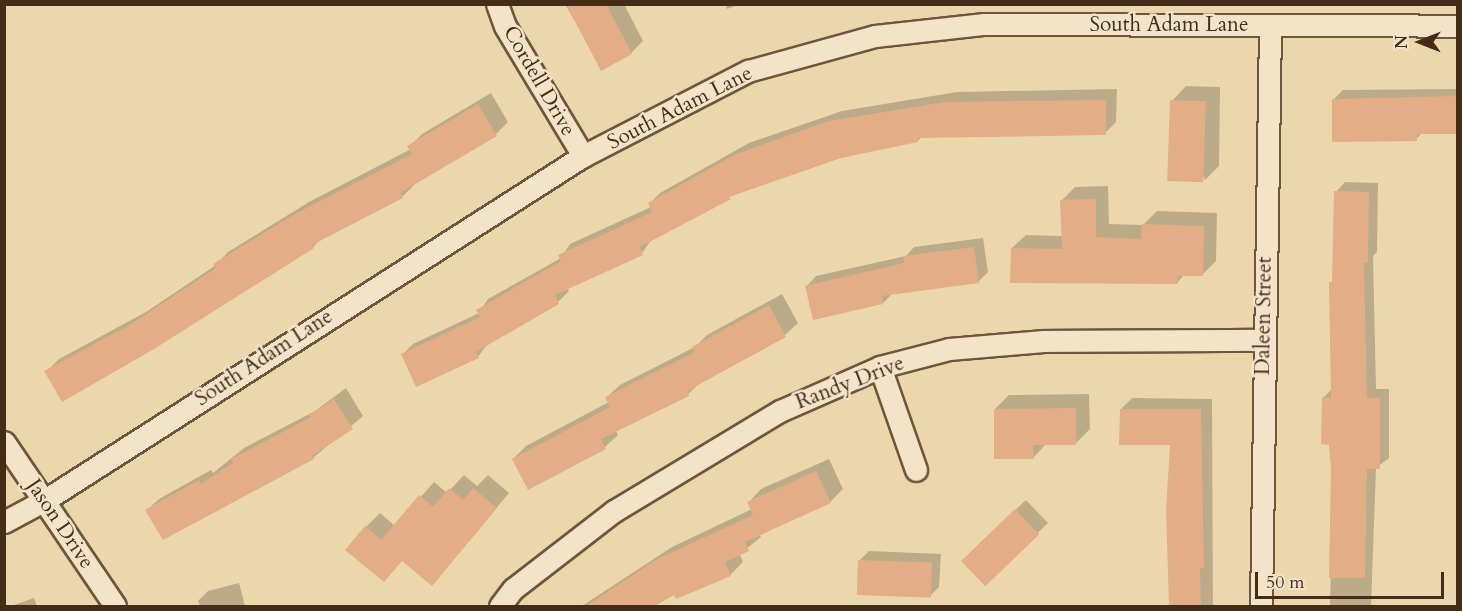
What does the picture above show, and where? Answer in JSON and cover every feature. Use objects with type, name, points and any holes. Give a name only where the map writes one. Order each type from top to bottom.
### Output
[{"type":"street","name":"Cordell Drive","points":[[497,4],[505,26],[583,156]]},
{"type":"street","name":"South Adam Lane","points":[[4,522],[45,500],[583,156],[748,71],[875,36],[984,24],[1458,26]]},
{"type":"street","name":"Daleen Street","points":[[1261,606],[1263,340],[1270,26]]},
{"type":"street","name":"Randy Drive","points":[[500,606],[513,590],[614,510],[780,411],[880,367],[949,349],[1044,341],[1263,340]]},
{"type":"street","points":[[880,367],[916,470]]},
{"type":"street","name":"Jason Drive","points":[[4,442],[115,606]]},
{"type":"building","points":[[566,4],[606,4],[632,54],[601,71]]},
{"type":"building","points":[[1458,96],[1458,134],[1417,134],[1417,141],[1332,142],[1332,99]]},
{"type":"building","points":[[1106,100],[1106,135],[918,138],[918,142],[841,158],[729,197],[731,199],[640,247],[643,255],[555,295],[559,304],[476,352],[479,358],[416,387],[401,354],[480,317],[476,310],[561,261],[558,255],[652,212],[648,203],[736,154],[829,121],[945,102]]},
{"type":"building","points":[[1170,100],[1206,101],[1203,182],[1167,181]]},
{"type":"building","points":[[478,104],[497,136],[400,193],[403,198],[312,245],[314,248],[154,349],[62,402],[44,371],[131,324],[216,268],[213,264],[295,214],[412,154],[407,146]]},
{"type":"building","points":[[1334,191],[1369,192],[1368,263],[1364,263],[1367,398],[1380,398],[1380,469],[1367,469],[1365,578],[1329,578],[1331,469],[1329,445],[1321,444],[1322,397],[1331,398],[1329,282],[1332,282]]},
{"type":"building","points":[[1096,199],[1096,237],[1141,239],[1142,224],[1204,226],[1203,276],[1178,276],[1178,284],[1010,283],[1011,248],[1062,249],[1060,200]]},
{"type":"building","points":[[974,247],[979,283],[882,296],[883,304],[813,320],[805,286],[904,263],[903,256]]},
{"type":"building","points":[[769,305],[786,337],[687,391],[689,396],[601,439],[606,449],[528,490],[512,459],[610,407],[605,397],[695,352],[692,347]]},
{"type":"building","points":[[334,399],[353,429],[312,456],[314,459],[163,540],[145,510],[199,480],[201,484],[233,463],[231,459],[311,417],[309,415]]},
{"type":"building","points":[[1076,408],[1076,445],[1033,445],[1034,459],[994,459],[994,409]]},
{"type":"building","points":[[1120,409],[1201,409],[1204,568],[1200,568],[1201,606],[1169,606],[1166,510],[1170,445],[1119,445]]},
{"type":"building","points":[[816,471],[831,503],[745,542],[749,551],[725,562],[731,576],[676,599],[674,595],[655,606],[586,606],[657,559],[753,515],[747,502]]},
{"type":"building","points":[[449,488],[463,500],[473,488],[497,508],[432,586],[402,561],[384,582],[345,550],[365,526],[381,540],[419,495],[433,507]]},
{"type":"building","points":[[1015,509],[1039,534],[985,586],[961,561]]},
{"type":"building","points":[[858,560],[932,563],[931,598],[857,595]]}]
